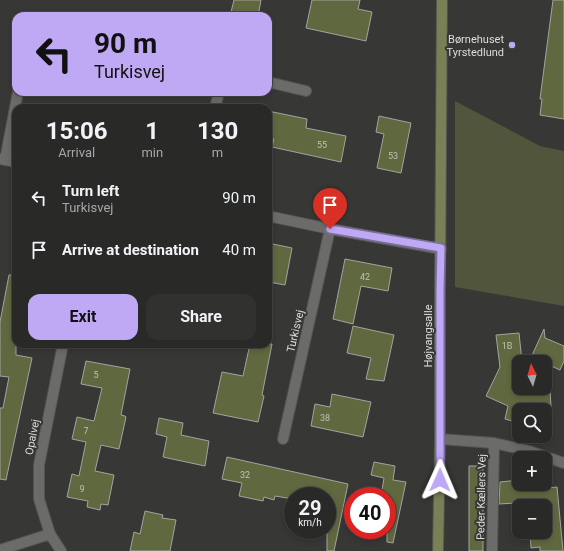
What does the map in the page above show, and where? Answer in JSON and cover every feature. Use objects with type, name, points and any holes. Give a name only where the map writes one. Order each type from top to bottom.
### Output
[{"type":"street","name":"Højvangsalle","points":[[438,551],[442,0]]},
{"type":"street","points":[[272,83],[306,91]]},
{"type":"street","points":[[12,117],[2,159],[12,161]]},
{"type":"street","points":[[272,217],[330,229],[441,248]]},
{"type":"street","name":"Turkisvej","points":[[283,439],[330,229]]},
{"type":"street","name":"Opalvej","points":[[61,551],[50,534],[39,499],[39,465],[62,348]]},
{"type":"street","name":"Peder Kællers Vej","points":[[440,439],[494,443],[529,451],[564,463]]},
{"type":"street","name":"Peder Kællers Vej","points":[[492,551],[494,443]]},
{"type":"street","points":[[0,550],[50,534]]},
{"type":"green space","points":[[455,101],[540,146],[564,151],[564,306],[455,287]]},
{"type":"building","points":[[234,0],[261,0],[259,12],[231,12]]},
{"type":"building","points":[[312,0],[360,0],[358,9],[372,12],[366,41],[306,28]]},
{"type":"building","points":[[553,0],[564,0],[564,119],[540,115],[542,99],[540,99]]},
{"type":"building","points":[[272,112],[307,119],[306,128],[346,136],[341,162],[272,147],[274,139],[272,139]]},
{"type":"building","points":[[379,116],[411,123],[401,173],[377,168],[384,134],[376,132]]},
{"type":"building","points":[[272,244],[292,248],[285,285],[272,283]]},
{"type":"building","points":[[345,259],[392,268],[388,291],[361,286],[353,324],[333,319]]},
{"type":"building","points":[[9,275],[12,275],[12,348],[16,348],[16,355],[32,358],[6,480],[0,479],[0,408],[3,408],[9,377],[0,376],[0,322]]},
{"type":"building","points":[[353,326],[394,335],[384,381],[366,379],[371,358],[347,353]]},
{"type":"building","points":[[544,329],[545,338],[564,346],[564,361],[560,370],[552,366],[552,355],[532,355]]},
{"type":"building","points":[[519,333],[521,355],[512,355],[512,395],[550,395],[551,403],[512,403],[512,421],[505,419],[508,406],[486,396],[500,367],[496,335]]},
{"type":"building","points":[[249,348],[271,348],[262,395],[264,396],[258,422],[213,413],[222,372],[243,376]]},
{"type":"building","points":[[86,361],[130,369],[121,415],[126,417],[119,449],[101,445],[95,471],[114,475],[108,505],[101,504],[100,510],[87,507],[88,501],[67,497],[72,474],[79,476],[86,442],[72,439],[77,417],[94,421],[102,388],[81,384]]},
{"type":"building","points":[[332,394],[371,402],[363,437],[311,426],[315,404],[330,407]]},
{"type":"building","points":[[159,418],[183,423],[181,435],[209,441],[205,466],[163,457],[167,437],[156,434]]},
{"type":"building","points":[[227,457],[348,484],[347,487],[344,487],[344,503],[334,551],[327,551],[327,539],[336,539],[336,487],[284,487],[284,498],[275,496],[274,500],[264,497],[263,501],[239,496],[242,483],[222,479]]},
{"type":"building","points":[[374,462],[395,466],[393,480],[406,482],[396,529],[396,487],[382,487],[384,478],[371,475]]},
{"type":"building","points":[[469,466],[483,466],[483,483],[487,483],[486,505],[483,506],[483,551],[469,551]]},
{"type":"building","points":[[512,481],[512,491],[552,491],[552,488],[557,487],[563,551],[540,551],[540,547],[531,548],[530,539],[552,539],[552,499],[512,499],[512,503],[499,504],[500,482]]},
{"type":"building","points":[[145,511],[163,515],[162,518],[176,520],[170,551],[130,551],[134,532],[140,534]]},
{"type":"building","points":[[387,539],[394,539],[393,543],[387,542]]},
{"type":"place","name":"Børnehuset Tyrstedlund","points":[[512,45]]},
{"type":"route","points":[[330,229],[441,248],[440,480]]}]
